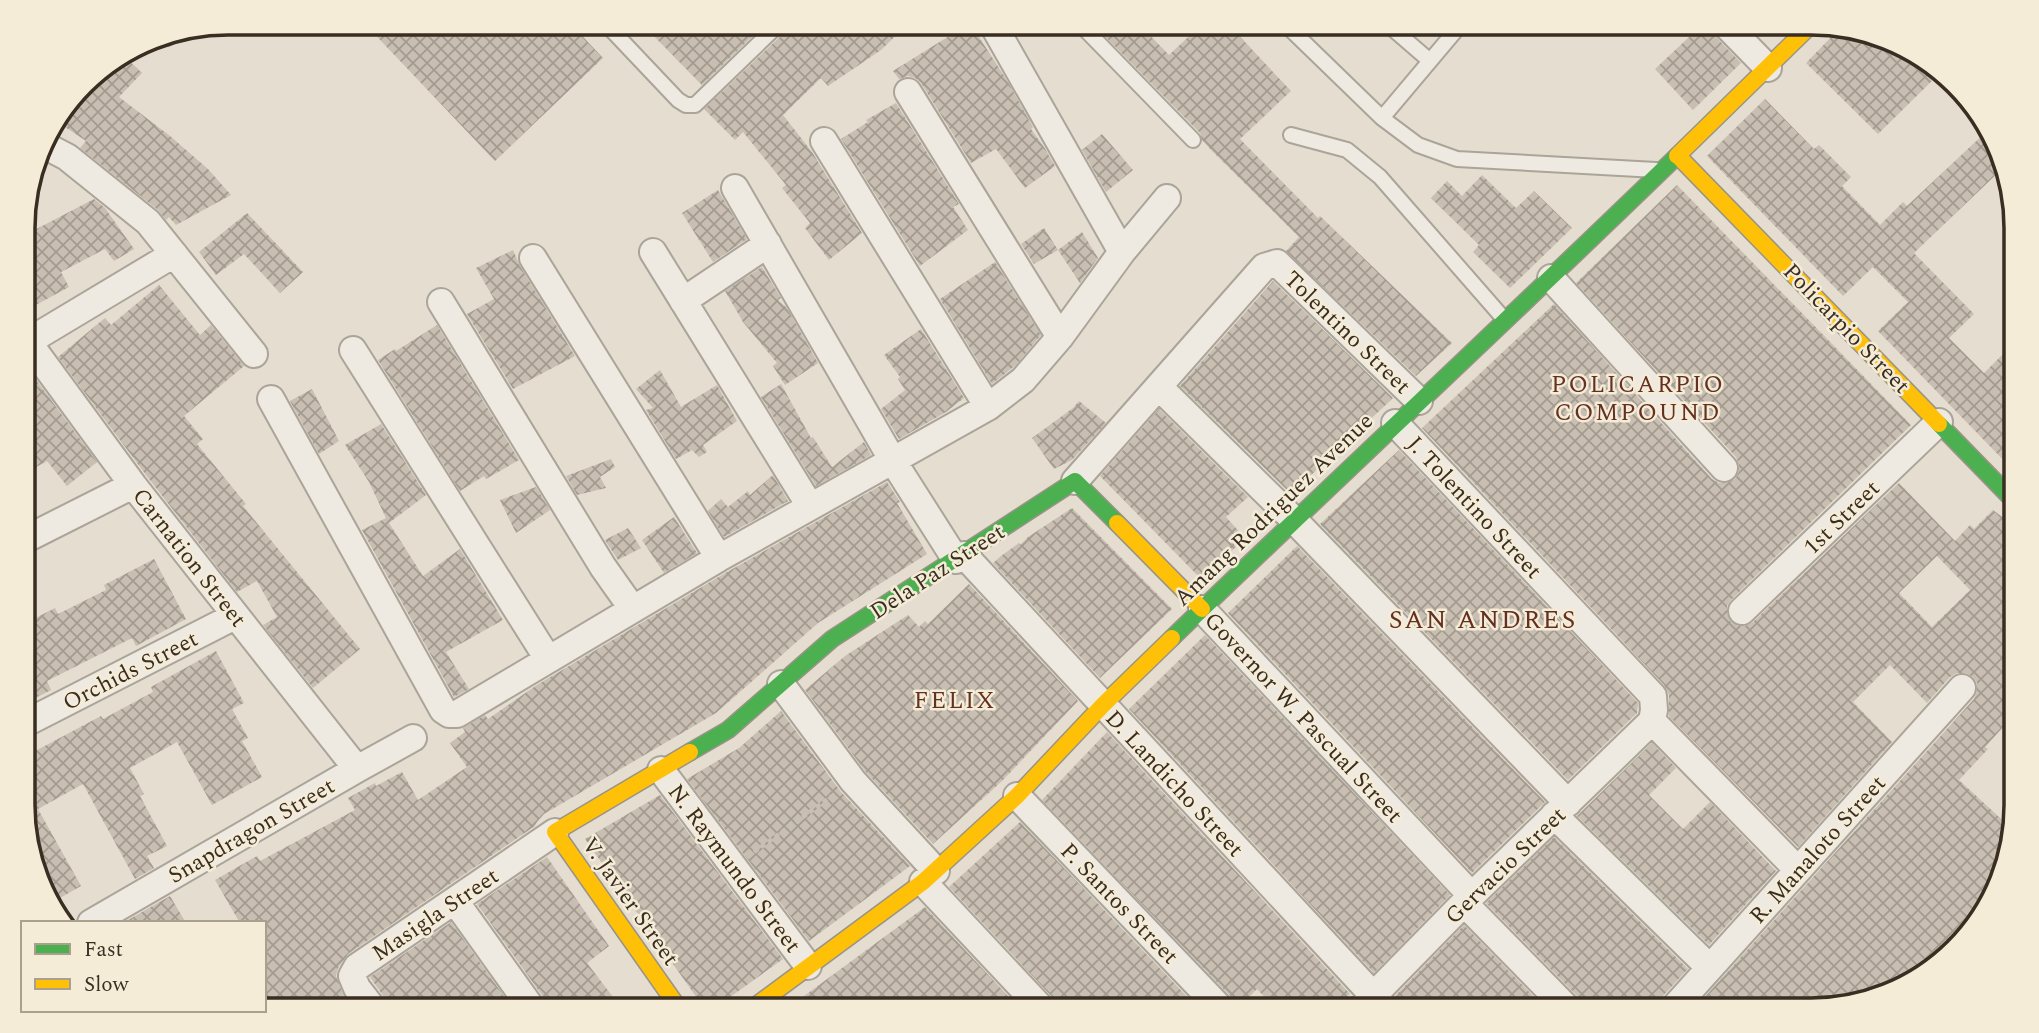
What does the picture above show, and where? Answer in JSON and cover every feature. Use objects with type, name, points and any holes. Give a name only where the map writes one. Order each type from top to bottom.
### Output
[{"type":"street","points":[[999,35],[1122,252]]},
{"type":"street","points":[[1736,35],[1768,68]]},
{"type":"street","name":"Amang Rodriguez Avenue","points":[[766,998],[929,876],[1017,796],[1103,705],[1395,423],[1551,278],[1801,35]]},
{"type":"street","points":[[908,92],[1059,337]]},
{"type":"street","points":[[824,141],[988,407]]},
{"type":"street","points":[[52,149],[67,157],[148,222],[254,354]]},
{"type":"street","name":"Policarpio Street","points":[[1678,156],[2004,490]]},
{"type":"street","name":"D. Landicho Street","points":[[735,188],[893,461],[960,558],[1103,705],[1367,998]]},
{"type":"street","points":[[271,399],[443,710],[449,714],[457,714],[632,608],[988,407],[1023,380],[1167,198]]},
{"type":"street","points":[[683,301],[768,244]]},
{"type":"street","points":[[653,252],[810,506]]},
{"type":"street","points":[[35,338],[174,254]]},
{"type":"street","points":[[533,258],[719,558]]},
{"type":"street","name":"Dela Paz Street","points":[[555,832],[727,730],[832,639],[1075,481],[1264,267],[1277,262]]},
{"type":"street","name":"Tolentino Street","points":[[1277,262],[1419,401]]},
{"type":"street","points":[[1551,278],[1724,468]]},
{"type":"street","points":[[441,302],[603,567],[632,608]]},
{"type":"street","points":[[353,350],[548,659]]},
{"type":"street","name":"Carnation Street","points":[[35,355],[133,485],[357,769]]},
{"type":"street","points":[[1159,387],[1294,520],[1710,968]]},
{"type":"street","name":"1st Street","points":[[1742,611],[1939,422]]},
{"type":"street","name":"J. Tolentino Street","points":[[1395,423],[1653,696],[1652,721]]},
{"type":"street","name":"Governor W. Pascual Street","points":[[1075,481],[1202,609],[1558,998]]},
{"type":"street","points":[[35,534],[133,485]]},
{"type":"street","name":"Orchids Street","points":[[35,718],[235,616]]},
{"type":"street","points":[[781,684],[853,781],[929,876],[1033,998]]},
{"type":"street","name":"R. Manaloto Street","points":[[1683,998],[1962,688]]},
{"type":"street","points":[[1652,721],[1798,870]]},
{"type":"street","name":"Gervacio Street","points":[[1379,998],[1468,899],[1652,721]]},
{"type":"street","name":"Snapdragon Street","points":[[93,921],[413,738]]},
{"type":"street","name":"N. Raymundo Street","points":[[662,770],[808,966]]},
{"type":"street","name":"P. Santos Street","points":[[1017,796],[1211,998]]},
{"type":"street","name":"Masigla Street","points":[[365,998],[352,976],[357,967],[555,832]]},
{"type":"street","name":"V. Javier Street","points":[[555,832],[663,998]]},
{"type":"street","points":[[455,901],[524,998]]},
{"type":"lane","points":[[616,35],[678,100],[686,105],[695,105],[768,35]]},
{"type":"lane","points":[[1091,35],[1193,140]]},
{"type":"lane","points":[[1296,35],[1382,118],[1418,145],[1457,159],[1663,170]]},
{"type":"lane","points":[[1401,35],[1430,61]]},
{"type":"lane","points":[[1382,118],[1452,35]]},
{"type":"lane","points":[[1291,135],[1348,150],[1380,177],[1505,320]]},
{"type":"path","points":[[733,867],[853,781]]},
{"type":"building","points":[[375,35],[581,35],[603,58],[495,161]]},
{"type":"building","points":[[653,35],[754,35],[702,85]]},
{"type":"building","points":[[782,35],[897,35],[881,50],[828,86],[821,78],[783,115],[812,152],[862,233],[829,260],[805,228],[810,223],[782,188],[786,185],[743,132],[735,140],[704,109]]},
{"type":"building","points":[[951,35],[978,35],[1008,82],[1033,127],[1031,129],[1055,166],[1025,188],[996,149],[971,163],[921,83],[908,76],[899,79],[893,71]]},
{"type":"building","points":[[1104,35],[1150,35],[1169,55],[1190,35],[1238,35],[1291,91],[1240,139],[1318,218],[1320,216],[1452,343],[1416,376],[1286,251],[1299,237],[1212,151],[1202,140],[1200,133]]},
{"type":"building","points":[[1691,35],[1714,35],[1741,63],[1693,110],[1655,69]]},
{"type":"building","points":[[1832,37],[1837,37],[1873,45],[1897,55],[1934,79],[1878,134],[1806,63]]},
{"type":"building","points":[[130,62],[142,73],[119,97],[208,169],[231,195],[176,225],[169,217],[166,220],[158,210],[80,148],[86,141],[64,126],[91,91]]},
{"type":"building","points":[[1765,99],[1814,149],[1819,145],[1851,177],[1842,186],[1880,225],[1903,202],[1907,206],[1981,137],[1996,175],[1914,253],[1974,314],[1949,338],[1984,373],[2004,353],[2004,461],[1878,331],[1908,302],[1873,267],[1843,296],[1707,156]]},
{"type":"building","points":[[896,103],[959,204],[953,207],[968,230],[920,266],[841,139],[868,122],[866,120]]},
{"type":"building","points":[[1102,134],[1133,170],[1106,192],[1082,150]]},
{"type":"building","points":[[1482,175],[1516,208],[1534,191],[1572,228],[1510,288],[1473,252],[1479,245],[1431,198],[1447,181],[1462,196]]},
{"type":"building","points":[[1677,185],[1911,425],[1731,600],[1727,606],[1727,614],[1731,622],[1745,626],[1753,622],[1899,483],[1955,541],[1970,525],[1974,529],[1993,510],[2004,518],[2004,726],[1985,747],[1988,749],[1959,780],[2003,820],[1997,855],[1984,891],[1972,912],[1938,950],[1897,978],[1849,994],[1824,998],[1704,998],[1974,699],[1977,683],[1973,677],[1966,673],[1957,673],[1950,677],[1927,703],[1890,665],[1853,702],[1892,742],[1798,847],[1669,716],[1669,695],[1664,685],[1422,428],[1554,304],[1712,479],[1727,483],[1735,479],[1739,472],[1736,457],[1576,283]],"holes":[[[1937,556],[1970,590],[1932,627],[1899,593]]]},
{"type":"building","points":[[718,190],[747,239],[713,262],[682,213]]},
{"type":"building","points":[[94,199],[105,208],[134,249],[114,261],[105,249],[61,272],[69,287],[35,305],[35,230]]},
{"type":"building","points":[[247,213],[303,272],[280,293],[244,254],[216,275],[199,252]]},
{"type":"building","points":[[1044,228],[1058,250],[1034,264],[1021,244]]},
{"type":"building","points":[[1082,232],[1098,258],[1080,283],[1058,250]]},
{"type":"building","points":[[513,250],[575,356],[513,389],[467,314],[494,299],[476,268]]},
{"type":"building","points":[[995,262],[1041,335],[1016,365],[992,384],[940,299]]},
{"type":"building","points":[[762,267],[781,298],[778,300],[787,308],[818,363],[785,385],[773,366],[777,363],[743,322],[725,291]]},
{"type":"building","points":[[1273,281],[1393,398],[1291,494],[1180,386]]},
{"type":"building","points":[[159,285],[200,335],[211,325],[244,366],[184,416],[203,439],[197,444],[246,504],[243,506],[360,649],[313,688],[263,625],[277,617],[257,581],[237,592],[58,357],[105,318],[111,325]]},
{"type":"building","points":[[437,325],[519,460],[486,479],[484,476],[460,491],[378,360]]},
{"type":"building","points":[[921,329],[964,398],[946,412],[899,439],[881,409],[905,390],[898,379],[900,377],[884,355]]},
{"type":"building","points":[[660,370],[681,407],[717,385],[737,421],[703,445],[707,452],[699,457],[692,450],[676,459],[646,410],[653,408],[636,389]]},
{"type":"building","points":[[35,378],[97,462],[67,486],[47,461],[35,468]]},
{"type":"building","points":[[781,384],[811,438],[813,437],[832,467],[864,442],[871,455],[816,486],[761,397]]},
{"type":"building","points":[[312,389],[339,441],[319,454],[290,401]]},
{"type":"building","points":[[1079,401],[1106,423],[1072,460],[1054,469],[1032,438]]},
{"type":"building","points":[[1159,409],[1248,497],[1226,517],[1245,538],[1202,580],[1100,476]]},
{"type":"building","points":[[381,424],[426,495],[389,523],[423,576],[460,549],[503,620],[446,652],[469,689],[454,697],[362,530],[386,518],[369,482],[345,445]]},
{"type":"building","points":[[1399,450],[1638,703],[1637,713],[1568,780],[1320,524]]},
{"type":"building","points":[[611,459],[615,467],[600,477],[606,488],[577,495],[566,476]]},
{"type":"building","points":[[773,475],[788,501],[724,537],[708,511],[721,499],[728,507],[748,491],[750,495]]},
{"type":"building","points":[[887,482],[927,554],[818,623],[716,713],[544,814],[535,826],[348,954],[336,976],[346,998],[266,998],[266,921],[239,921],[215,880],[257,856],[260,861],[355,810],[348,798],[402,772],[418,800],[467,767],[450,743],[465,732],[463,728],[485,715],[488,719],[537,685],[727,572]]},
{"type":"building","points":[[536,487],[550,510],[516,533],[500,500]]},
{"type":"building","points":[[1072,508],[1172,609],[1100,678],[993,563]]},
{"type":"building","points":[[674,517],[697,553],[664,573],[642,540]]},
{"type":"building","points":[[628,528],[641,548],[618,560],[605,540]]},
{"type":"building","points":[[1297,546],[1545,802],[1472,873],[1228,613]]},
{"type":"building","points":[[154,559],[186,619],[136,646],[132,638],[47,681],[51,690],[35,698],[35,618],[55,608],[58,614],[106,590],[104,585]]},
{"type":"building","points":[[969,584],[1078,701],[1002,781],[933,844],[865,771],[805,690],[845,656],[908,615],[919,627],[925,621],[928,624]]},
{"type":"building","points":[[1205,635],[1450,895],[1374,973],[1129,709]]},
{"type":"building","points":[[216,651],[244,703],[232,709],[248,738],[242,741],[262,777],[212,805],[177,742],[130,768],[144,794],[140,796],[167,846],[147,856],[154,868],[135,879],[83,784],[38,809],[81,886],[59,898],[42,855],[37,831],[35,751],[153,692],[151,687]]},
{"type":"building","points":[[781,711],[841,792],[910,866],[809,941],[687,779],[739,748]]},
{"type":"building","points":[[1107,732],[1350,994],[1346,998],[1266,998],[1257,989],[1248,998],[1232,998],[1042,800]]},
{"type":"building","points":[[1652,743],[1676,768],[1649,795],[1683,829],[1710,802],[1776,871],[1709,945],[1577,816]]},
{"type":"building","points":[[660,795],[783,959],[729,998],[697,998],[585,839]]},
{"type":"building","points":[[1020,822],[1188,998],[1053,998],[949,887]]},
{"type":"building","points":[[1554,837],[1688,969],[1661,998],[1579,998],[1486,903]]},
{"type":"building","points":[[547,857],[609,946],[587,963],[614,998],[544,998],[477,904]]},
{"type":"building","points":[[170,896],[185,921],[126,921]]},
{"type":"building","points":[[925,907],[1010,998],[801,998]]},
{"type":"building","points":[[451,922],[505,998],[385,998],[370,977]]},
{"type":"building","points":[[1464,925],[1535,998],[1396,998],[1395,996]]},
{"type":"traffic: fast","points":[[1172,638],[1677,156]]},
{"type":"traffic: fast","points":[[1939,424],[2004,491]]},
{"type":"traffic: fast","points":[[690,752],[728,730],[832,639],[1075,481],[1117,523]]},
{"type":"traffic: slow","points":[[1677,156],[1801,35]]},
{"type":"traffic: slow","points":[[1678,156],[1939,424]]},
{"type":"traffic: slow","points":[[1117,523],[1202,609]]},
{"type":"traffic: slow","points":[[766,998],[923,882],[1017,796],[1103,705],[1172,638]]},
{"type":"traffic: slow","points":[[672,998],[555,832],[690,752]]},
{"type":"district","name":"POLICARPIO COMPOUND","points":[[1638,398]]},
{"type":"district","name":"SAN ANDRES","points":[[1483,619]]},
{"type":"district","name":"FELIX","points":[[955,700]]}]
